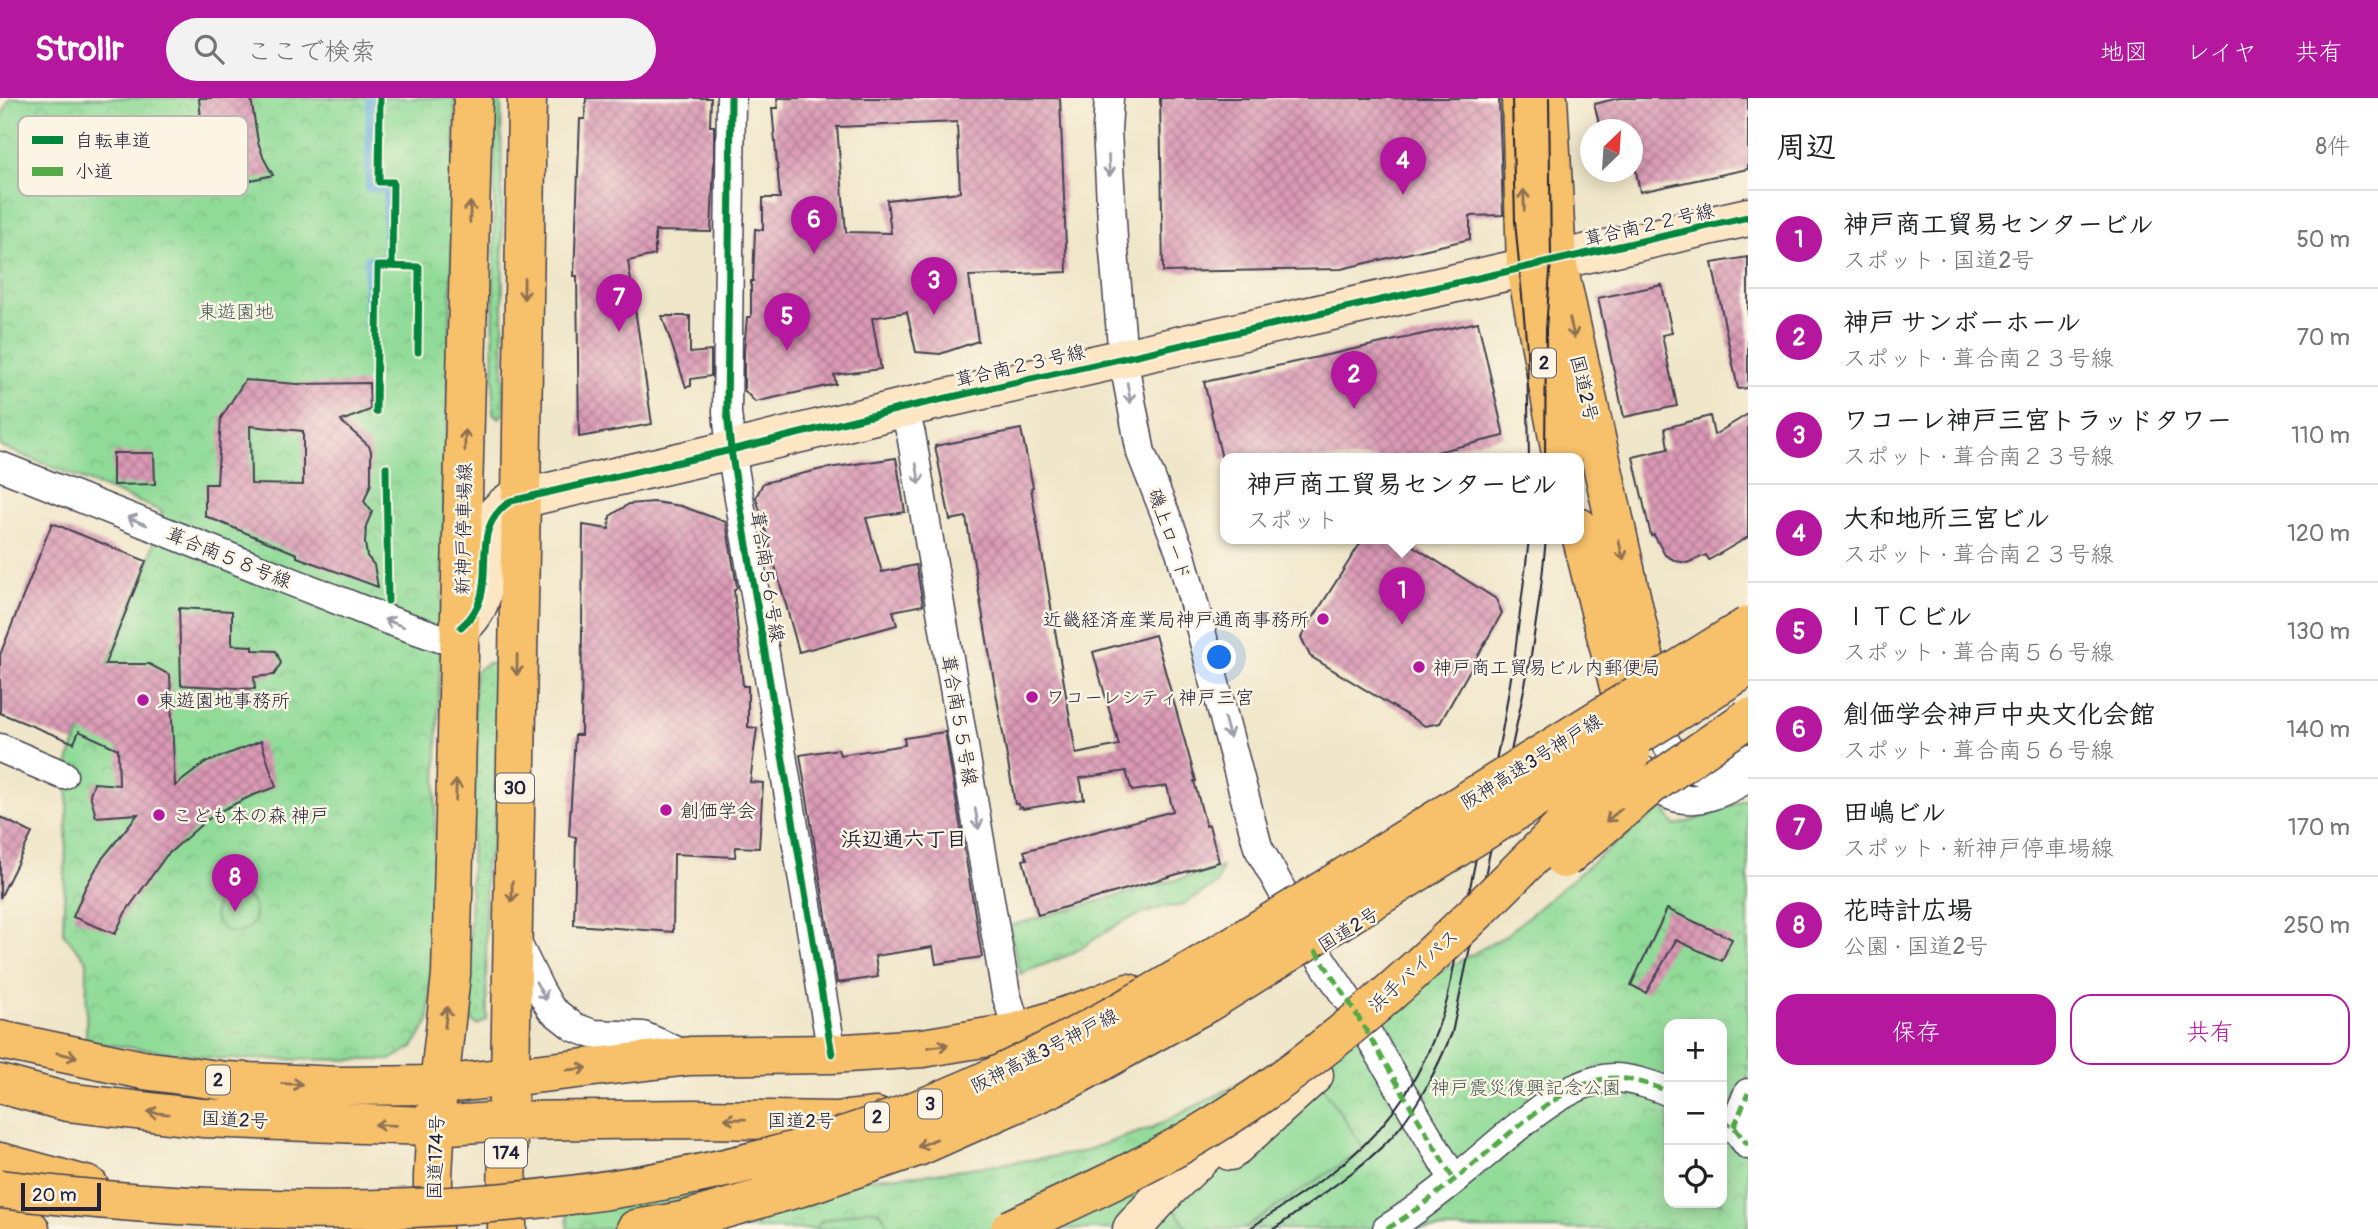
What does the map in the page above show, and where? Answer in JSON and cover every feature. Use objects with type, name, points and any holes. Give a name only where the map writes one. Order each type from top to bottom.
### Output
[{"type":"main road","name":"新神戸停車場線","points":[[439,1085],[451,975],[473,98]]},
{"type":"main road","name":"30","points":[[510,1077],[527,98]]},
{"type":"main road","name":"国道2号","points":[[1521,98],[1561,453]]},
{"type":"main road","name":"国道2号","points":[[1548,98],[1541,265],[1583,453]]},
{"type":"main road","name":"国道2号","points":[[0,1084],[67,1102],[202,1118],[435,1126],[506,1121],[838,1121],[934,1111],[1009,1094],[1086,1068],[1279,974],[1647,740],[1584,458]]},
{"type":"main road","points":[[460,634],[470,639],[485,632],[502,614],[507,596],[511,541],[521,509]]},
{"type":"main road","name":"国道2号","points":[[1584,541],[1634,683]]},
{"type":"main road","points":[[1634,683],[1748,617]]},
{"type":"main road","name":"浜手バイパス","points":[[1036,1229],[1177,1161],[1265,1110],[1442,947],[1596,793],[1748,625]]},
{"type":"main road","name":"阪神高速3号神戸線","points":[[0,1189],[57,1201],[174,1216],[294,1222],[443,1219],[582,1204],[674,1187],[791,1156],[886,1123],[995,1076],[1104,1021],[1213,959],[1748,625]]},
{"type":"main road","name":"阪神高速3号神戸線","points":[[636,1229],[671,1225],[798,1188],[920,1146],[1068,1080],[1207,1003],[1748,667]]},
{"type":"main road","points":[[1647,740],[1748,673]]},
{"type":"main road","name":"国道2号","points":[[0,1040],[143,1070],[226,1081],[340,1086],[439,1085],[690,1056],[832,1054],[912,1049],[1018,1032],[1090,1009],[1137,989],[1284,896],[1634,683]]},
{"type":"main road","name":"浜手バイパス","points":[[1010,1229],[1096,1190],[1171,1150],[1308,1069],[1396,1009],[1585,840],[1650,786],[1748,718]]},
{"type":"main road","name":"174","points":[[507,1229],[506,1121],[510,1077]]},
{"type":"main road","name":"国道174号","points":[[433,1229],[435,1126],[439,1085]]},
{"type":"main road","name":"3","points":[[0,1162],[74,1183],[167,1201],[354,1222]]},
{"type":"main road","points":[[0,1223],[30,1229]]},
{"type":"street","name":"葺合南５６号線","points":[[731,98],[727,412],[731,450],[832,1054]]},
{"type":"street","name":"磯上ロード","points":[[1109,98],[1107,144],[1124,358],[1140,453],[1180,551],[1258,847],[1315,950],[1454,1180]]},
{"type":"street","name":"葺合南２２号線","points":[[1541,265],[1748,217]]},
{"type":"street","name":"葺合南２３号線","points":[[521,509],[731,450],[903,408],[1541,265]]},
{"type":"street","name":"葺合南５５号線","points":[[903,408],[911,434],[1006,994],[1018,1032]]},
{"type":"street","name":"葺合南５８号線","points":[[0,466],[388,621],[440,638],[460,634]]},
{"type":"street","points":[[1748,758],[1722,775],[1697,770],[1678,759],[1665,744],[1647,740],[1645,774],[1664,792],[1683,799],[1700,800],[1724,793],[1748,778]]},
{"type":"street","points":[[0,748],[64,775]]},
{"type":"street","points":[[511,930],[551,1009],[575,1027],[593,1034],[643,1037],[690,1056]]},
{"type":"street","points":[[1132,1229],[1225,1133],[1308,1069]]},
{"type":"street","points":[[1153,1229],[1308,1069]]},
{"type":"street","points":[[1387,1229],[1454,1180],[1524,1122],[1573,1088],[1613,1077],[1664,1090]]},
{"type":"street","points":[[1735,1131],[1748,1093]]},
{"type":"green space","name":"東遊園地","points":[[10,98],[455,98],[429,1021],[413,1047],[390,1060],[223,1059],[86,1042],[87,961],[63,933],[69,759],[149,562],[162,511],[0,446],[0,121]]},
{"type":"green space","points":[[495,98],[501,98],[504,413],[499,418],[493,413]]},
{"type":"green space","points":[[487,663],[500,666],[505,763],[495,815],[492,850],[485,864],[487,1019],[478,1025],[468,1018],[475,672]]},
{"type":"green space","name":"神戸震災復興記念公園","points":[[1748,798],[1748,1229],[568,1229],[566,1191],[776,1185],[929,1174],[1078,1153],[1154,1127],[1231,1088],[1505,936],[1663,807],[1675,826]]},
{"type":"green space","points":[[1222,867],[1217,884],[1180,906],[1163,907],[1123,921],[1071,954],[1020,974],[1009,926]]},
{"type":"green space","points":[[235,893],[249,899],[255,913],[249,927],[235,933],[221,927],[215,913],[221,899]]},
{"type":"green space","points":[[1311,1069],[1364,1149],[1243,1229],[1188,1229],[1152,1175]]},
{"type":"green space","points":[[1126,1187],[1154,1229],[1036,1229]]},
{"type":"green space","points":[[870,1209],[883,1216],[889,1229],[815,1229],[822,1221]]},
{"type":"building","points":[[199,98],[251,98],[258,142],[273,175],[248,181],[248,116],[201,116]]},
{"type":"building","points":[[586,98],[711,98],[710,126],[714,126],[714,163],[711,232],[655,231],[655,255],[628,261],[652,424],[579,437],[577,276],[574,276],[580,119],[585,119]]},
{"type":"building","points":[[777,98],[1060,98],[1067,272],[969,276],[978,341],[940,354],[916,352],[907,312],[872,318],[881,369],[834,375],[836,384],[755,402],[744,390],[744,350],[747,317],[751,317],[755,229],[763,230],[763,198],[780,198],[772,108],[778,108]],"holes":[[[957,122],[960,192],[887,200],[891,233],[846,232],[837,127]]]},
{"type":"building","points":[[1160,98],[1499,98],[1503,215],[1470,216],[1470,239],[1341,269],[1163,272]]},
{"type":"building","points":[[1619,98],[1748,98],[1748,169],[1640,192],[1638,182],[1643,182],[1643,119],[1598,119],[1594,104]]},
{"type":"building","points":[[1748,257],[1748,388],[1738,389],[1712,263]]},
{"type":"building","points":[[1662,285],[1672,333],[1662,335],[1677,406],[1624,417],[1598,298]]},
{"type":"building","points":[[662,316],[690,316],[690,353],[711,351],[711,376],[691,379],[691,386],[686,387]]},
{"type":"building","points":[[1478,322],[1504,436],[1432,453],[1221,453],[1204,382]]},
{"type":"building","points":[[245,380],[297,384],[369,383],[370,410],[341,421],[369,446],[371,451],[371,484],[364,501],[372,512],[366,526],[365,543],[367,556],[374,565],[378,587],[297,557],[297,554],[205,516],[205,484],[217,484],[221,418]],"holes":[[[250,426],[303,431],[303,485],[251,484]]]},
{"type":"building","points":[[1748,414],[1748,537],[1709,560],[1706,555],[1687,563],[1676,561],[1665,555],[1654,535],[1651,536],[1633,457],[1668,449],[1665,428],[1710,416],[1714,435]]},
{"type":"building","name":"ワコーレシティ神戸三宮","points":[[1021,429],[1033,487],[1031,488],[1076,754],[1119,745],[1093,652],[1155,635],[1206,826],[1209,825],[1219,862],[1038,915],[1023,860],[1027,859],[1024,851],[1173,811],[1167,786],[1132,791],[1126,771],[1080,778],[1084,799],[1023,809],[1015,804],[966,517],[950,520],[935,446]]},
{"type":"building","points":[[113,453],[154,453],[155,484],[113,485]]},
{"type":"building","points":[[896,458],[905,512],[866,518],[882,572],[916,565],[923,605],[893,611],[897,625],[799,652],[756,497],[763,483],[822,469]]},
{"type":"building","points":[[654,502],[681,506],[726,522],[737,587],[734,590],[743,686],[748,686],[748,727],[757,728],[750,782],[763,783],[759,848],[736,847],[735,857],[674,854],[673,932],[574,925],[576,837],[569,836],[575,735],[581,735],[583,525],[609,529],[610,516],[629,504]]},
{"type":"building","points":[[52,523],[146,561],[105,664],[149,664],[170,675],[175,786],[205,763],[261,741],[276,787],[220,811],[166,856],[125,913],[115,934],[73,917],[101,860],[138,814],[96,817],[90,794],[94,783],[119,785],[118,749],[79,731],[74,743],[0,713],[0,655]]},
{"type":"building","points":[[1360,544],[1410,544],[1496,599],[1502,613],[1440,723],[1425,726],[1310,656],[1301,637]]},
{"type":"building","points":[[179,608],[232,611],[232,645],[253,646],[253,650],[276,651],[281,663],[274,675],[254,677],[255,689],[181,685]]},
{"type":"building","points":[[945,732],[982,957],[936,964],[933,947],[875,956],[878,977],[837,983],[800,755],[838,749],[840,755],[905,745],[904,738]]},
{"type":"building","points":[[0,817],[32,833],[0,898]]},
{"type":"building","points":[[1667,909],[1732,939],[1722,961],[1676,940],[1646,993],[1631,985]]},
{"type":"waterway","points":[[367,323],[368,259],[386,258],[387,189],[369,188],[370,98]]},
{"type":"tram line","points":[[1512,98],[1515,221],[1527,349],[1529,453]]},
{"type":"tram line","points":[[1545,453],[1546,329],[1551,258],[1549,98]]},
{"type":"tram line","points":[[1249,1229],[1323,1179],[1364,1145],[1396,1108],[1421,1068],[1431,1046],[1447,1000],[1503,726],[1528,544]]},
{"type":"tram line","points":[[1274,1229],[1354,1171],[1396,1132],[1428,1084],[1452,1033],[1531,656],[1545,544]]},
{"type":"marked path","points":[[1315,950],[1348,1000],[1454,1180]]},
{"type":"marked path","points":[[1387,1229],[1439,1192],[1517,1127],[1555,1099],[1574,1089],[1594,1081],[1618,1078],[1664,1090]]},
{"type":"marked path","points":[[1734,1127],[1748,1093]]},
{"type":"marked path","points":[[1727,1123],[1734,1127],[1748,1145]]},
{"type":"cycle path","points":[[376,412],[378,266],[392,266],[393,182],[379,182],[380,98]]},
{"type":"cycle path","points":[[731,98],[727,412],[731,450],[832,1054]]},
{"type":"cycle path","points":[[461,627],[474,612],[481,596],[489,529],[496,514],[511,501],[903,408],[1748,217]]},
{"type":"cycle path","points":[[381,266],[419,267],[418,352]]},
{"type":"cycle path","points":[[386,467],[388,601]]},
{"type":"place","name":"大和地所三宮ビル","points":[[1403,195]]},
{"type":"place","name":"創価学会神戸中央文化会館","points":[[814,254]]},
{"type":"place","name":"ワコーレ神戸三宮トラッドタワー","points":[[934,315]]},
{"type":"place","name":"田嶋ビル","points":[[619,332]]},
{"type":"place","name":"ＩＴＣビル","points":[[787,351]]},
{"type":"place","name":"神戸 サンボーホール","points":[[1354,409]]},
{"type":"place","name":"近畿経済産業局神戸通商事務所","points":[[1323,619]]},
{"type":"place","name":"神戸商工貿易センタービル","points":[[1402,625]]},
{"type":"place","name":"神戸商工貿易ビル内郵便局","points":[[1419,667]]},
{"type":"place","name":"ワコーレシティ神戸三宮","points":[[1032,697]]},
{"type":"place","name":"東遊園地事務所","points":[[143,700]]},
{"type":"place","name":"創価学会","points":[[666,810]]},
{"type":"place","name":"こども本の森 神戸","points":[[159,815]]},
{"type":"place","name":"花時計広場","points":[[235,912]]},
{"type":"district","name":"浜辺通六丁目","points":[[904,839]]}]
